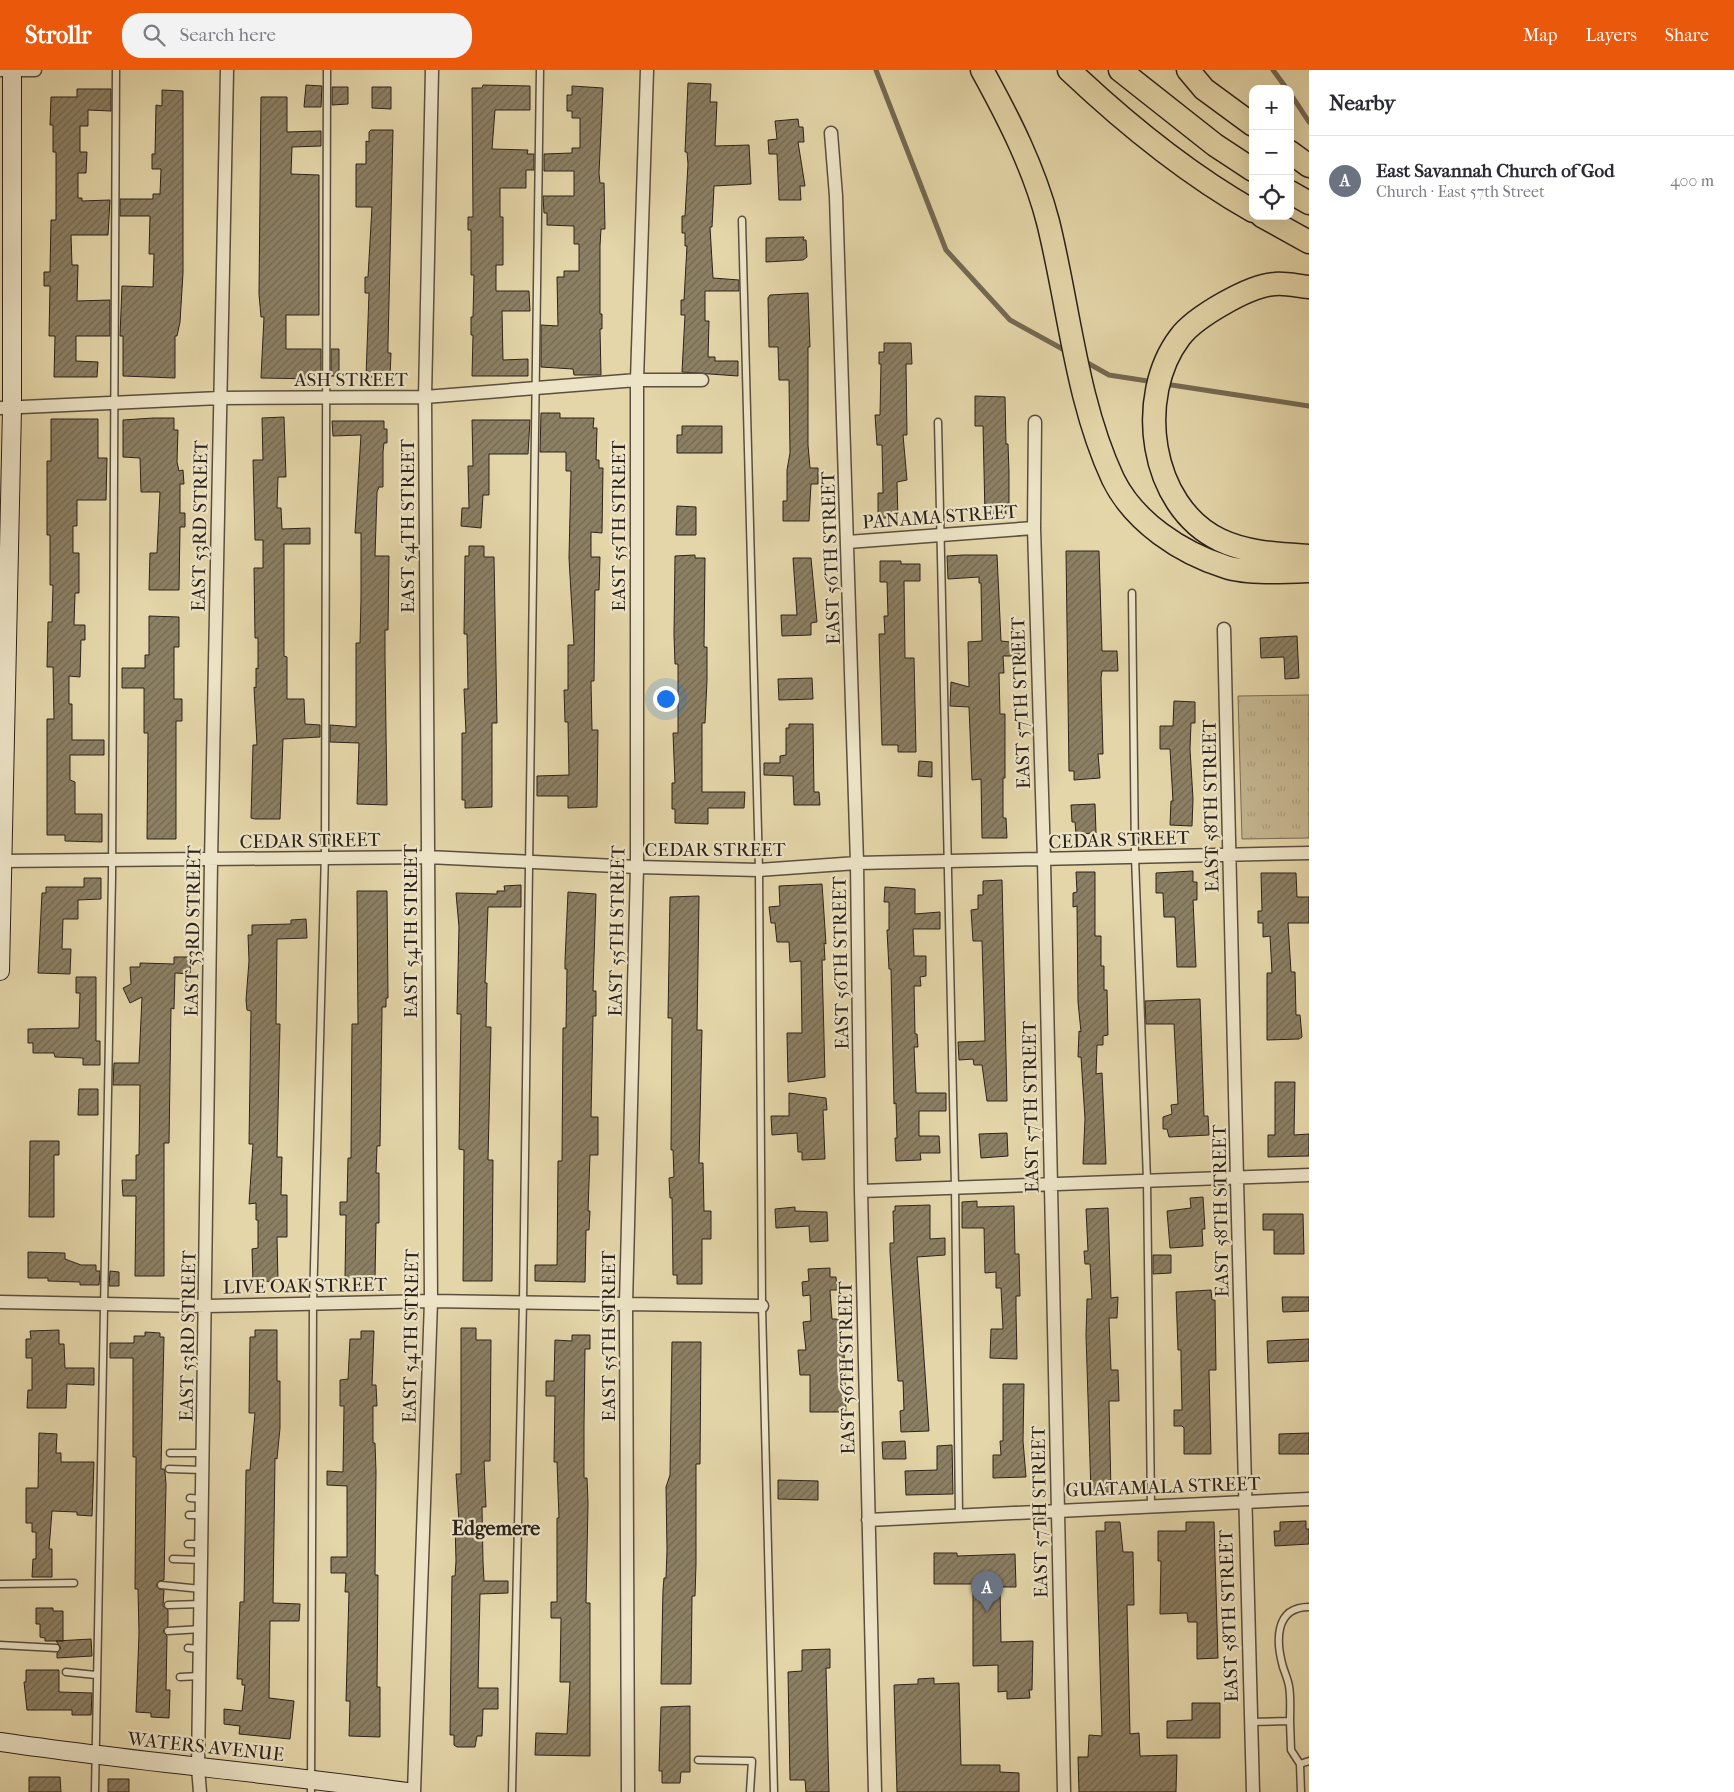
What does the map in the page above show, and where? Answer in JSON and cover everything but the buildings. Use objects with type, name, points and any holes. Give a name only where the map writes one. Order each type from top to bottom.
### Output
[{"type":"highway","points":[[982,70],[1025,152],[1047,221],[1092,427],[1113,480],[1137,514],[1175,545],[1228,568],[1284,573],[1309,571]]},
{"type":"highway","points":[[1069,70],[1152,142],[1195,174],[1249,208]]},
{"type":"highway","points":[[1120,70],[1215,145],[1249,167]]},
{"type":"highway","points":[[1188,70],[1204,89],[1249,122]]},
{"type":"highway","points":[[1294,155],[1309,166]]},
{"type":"highway","points":[[1294,194],[1309,203]]},
{"type":"highway","points":[[1269,220],[1309,242]]},
{"type":"highway","points":[[1309,287],[1274,284],[1240,294],[1207,315],[1180,336],[1161,372],[1154,409],[1155,440],[1162,468],[1176,500],[1193,521],[1220,540],[1265,553],[1309,556]]},
{"type":"main road","points":[[0,971],[12,70]]},
{"type":"main road","name":"WATERS AVENUE","points":[[0,1742],[311,1785],[407,1792]]},
{"type":"street","points":[[0,70],[34,70]]},
{"type":"street","name":"EAST 53RD STREET","points":[[200,1792],[198,1768],[200,1676],[194,1648],[200,1629],[203,1515],[196,1498],[204,1470],[212,861],[227,70]]},
{"type":"street","name":"EAST 54TH STREET","points":[[414,1792],[431,1301],[425,397],[432,70]]},
{"type":"street","name":"EAST 55TH STREET","points":[[628,1792],[626,1304],[637,867],[637,380],[647,70]]},
{"type":"street","name":"EAST 56TH STREET","points":[[831,133],[836,196],[857,863],[861,1191],[875,1792]]},
{"type":"street","name":"ASH STREET","points":[[6,408],[220,398],[425,397],[637,380],[702,380]]},
{"type":"street","name":"EAST 57TH STREET","points":[[1035,422],[1034,528],[1044,860],[1064,1792]]},
{"type":"street","name":"PANAMA STREET","points":[[848,542],[1034,528]]},
{"type":"street","name":"EAST 58TH STREET","points":[[1224,629],[1238,1177],[1243,1502],[1252,1792]]},
{"type":"street","name":"CEDAR STREET","points":[[1,861],[212,861],[428,857],[528,860],[637,867],[758,870],[857,863],[1044,860],[1309,852]]},
{"type":"street","points":[[861,1191],[1309,1175]]},
{"type":"street","name":"LIVE OAK STREET","points":[[0,1302],[206,1306],[431,1301],[762,1306]]},
{"type":"street","name":"GUATAMALA STREET","points":[[868,1520],[1309,1499]]},
{"type":"lane","points":[[95,1792],[94,1755],[112,861],[116,70]]},
{"type":"lane","points":[[311,1785],[313,1304],[325,859],[327,70]]},
{"type":"lane","points":[[512,1792],[523,1302],[540,70]]},
{"type":"lane","points":[[742,220],[758,870],[762,1306],[774,1792]]},
{"type":"lane","points":[[938,422],[955,1187],[959,1515]]},
{"type":"lane","points":[[1132,593],[1135,857],[1147,1180],[1151,1506]]},
{"type":"lane","points":[[170,1453],[204,1453]]},
{"type":"lane","points":[[169,1469],[204,1470]]},
{"type":"lane","points":[[189,1515],[203,1515]]},
{"type":"lane","points":[[188,1544],[202,1544]]},
{"type":"lane","points":[[173,1559],[202,1560]]},
{"type":"lane","points":[[0,1584],[74,1583]]},
{"type":"lane","points":[[161,1585],[201,1588]]},
{"type":"lane","points":[[168,1604],[201,1604]]},
{"type":"lane","points":[[1301,1792],[1300,1764],[1291,1750],[1289,1685],[1279,1650],[1280,1627],[1284,1618],[1298,1607],[1309,1607]]},
{"type":"lane","points":[[168,1631],[200,1629]]},
{"type":"lane","points":[[0,1645],[56,1648]]},
{"type":"lane","points":[[66,1672],[96,1675]]},
{"type":"lane","points":[[180,1677],[200,1676]]},
{"type":"lane","points":[[1250,1722],[1290,1722]]},
{"type":"lane","points":[[698,1760],[752,1761],[750,1792]]},
{"type":"lane","points":[[1300,1764],[1309,1761]]},
{"type":"green space","points":[[1309,695],[1309,838],[1242,839],[1238,696]]},
{"type":"waterway","points":[[876,70],[946,250],[1010,320],[1068,352]]},
{"type":"waterway","points":[[1273,70],[1284,85]]},
{"type":"waterway","points":[[1294,99],[1309,122]]},
{"type":"waterway","points":[[1084,361],[1109,375],[1154,382]]},
{"type":"waterway","points":[[1165,384],[1309,406]]},
{"type":"place","name":"East Savannah Church of God","points":[[987,1612]]},
{"type":"district","name":"Edgemere","points":[[496,1528]]}]
